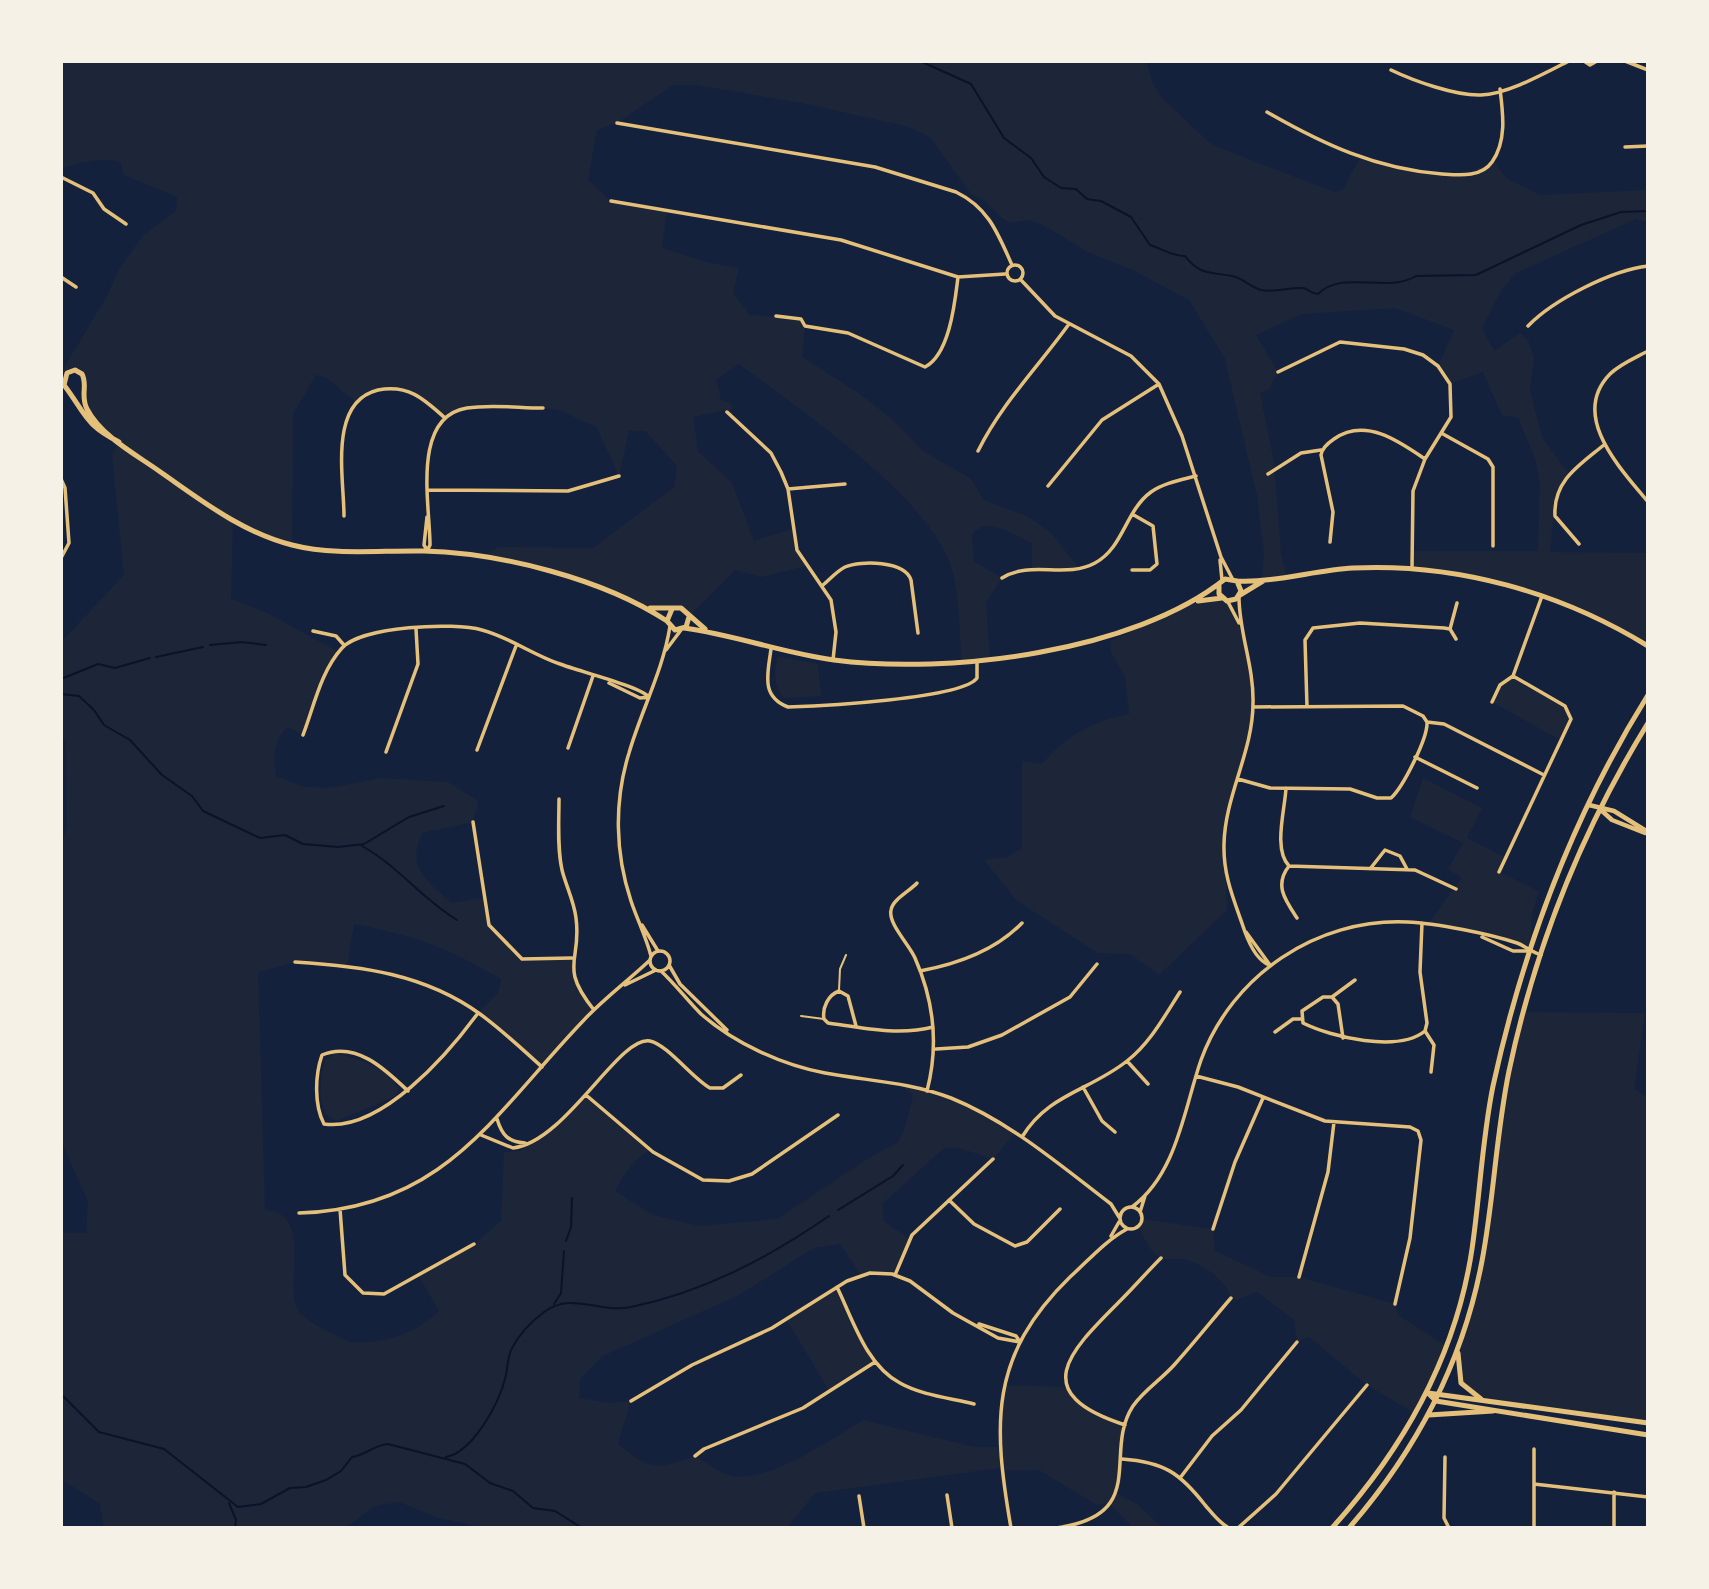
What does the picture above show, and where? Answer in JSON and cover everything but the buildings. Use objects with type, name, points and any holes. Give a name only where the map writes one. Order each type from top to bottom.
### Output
[{"type":"main road","points":[[119,442],[89,413],[82,398],[85,378],[80,372],[70,371],[62,380],[88,423],[221,514],[271,539],[330,551],[427,551],[482,557],[526,566],[648,608],[681,608],[708,631]]},
{"type":"main road","points":[[66,389],[82,388]]},
{"type":"main road","points":[[648,608],[668,624],[682,629],[708,631],[771,649],[833,660],[897,665],[977,662],[1077,644],[1195,601],[1220,584],[1234,580],[1266,580],[1328,570],[1412,568],[1474,577],[1542,596],[1580,610],[1648,646]]},
{"type":"main road","points":[[1234,580],[1241,587],[1239,596]]},
{"type":"main road","points":[[1195,601],[1225,600],[1239,596],[1266,580]]},
{"type":"main road","points":[[1220,584],[1225,600]]},
{"type":"main road","points":[[668,624],[672,609]]},
{"type":"main road","points":[[682,629],[689,616]]},
{"type":"main road","points":[[1332,1528],[1379,1472],[1428,1394],[1449,1338],[1467,1276],[1493,1089],[1514,999],[1559,869],[1589,805],[1648,695]]},
{"type":"main road","points":[[1349,1528],[1384,1485],[1429,1415],[1458,1350],[1482,1261],[1509,1071],[1541,955],[1560,899],[1600,809],[1648,723]]},
{"type":"main road","points":[[1458,1350],[1461,1384],[1481,1399]]},
{"type":"main road","points":[[1428,1394],[1439,1393],[1648,1423]]},
{"type":"main road","points":[[1428,1394],[1436,1401],[1648,1435]]},
{"type":"main road","points":[[1429,1415],[1493,1410]]},
{"type":"street","points":[[1391,70],[1412,80],[1482,95],[1569,61]]},
{"type":"street","points":[[1584,61],[1590,65],[1598,61]]},
{"type":"street","points":[[1625,61],[1648,71]]},
{"type":"street","points":[[1267,111],[1336,149],[1376,164],[1412,172],[1465,175],[1486,168],[1493,161],[1504,124],[1500,89]]},
{"type":"street","points":[[617,123],[876,167],[956,192],[967,197],[994,223],[1012,265],[1023,270],[1021,280]]},
{"type":"street","points":[[1626,147],[1648,146]]},
{"type":"street","points":[[61,177],[93,193],[104,209],[126,223]]},
{"type":"street","points":[[611,201],[841,240],[958,277],[1005,274],[1012,265]]},
{"type":"street","points":[[1528,326],[1539,314],[1586,288],[1628,268],[1648,266]]},
{"type":"street","points":[[1005,274],[1012,281],[1021,280]]},
{"type":"street","points":[[61,277],[76,287]]},
{"type":"street","points":[[776,316],[801,319],[806,326],[848,333],[925,367],[931,364],[943,344],[953,316],[958,277]]},
{"type":"street","points":[[1021,280],[1045,309],[1131,356],[1159,384],[1196,476],[1221,557],[1234,580]]},
{"type":"street","points":[[978,451],[1011,395],[1044,359],[1069,324]]},
{"type":"street","points":[[1278,372],[1340,342],[1367,343],[1423,355],[1438,366],[1450,384],[1451,417],[1443,434],[1425,459],[1413,491],[1412,568]]},
{"type":"street","points":[[1648,351],[1622,365],[1602,386],[1595,418],[1605,444],[1648,502]]},
{"type":"street","points":[[1048,486],[1102,420],[1159,384]]},
{"type":"street","points":[[344,516],[344,429],[347,415],[356,402],[373,391],[404,389],[424,399],[445,418]]},
{"type":"street","points":[[427,551],[430,545],[428,491],[431,441],[445,418],[466,408],[543,408]]},
{"type":"street","points":[[727,412],[771,453],[788,489],[797,550],[823,585],[833,609],[836,632],[833,660]]},
{"type":"street","points":[[1268,474],[1301,453],[1321,450],[1336,437],[1360,430],[1378,431],[1425,459]]},
{"type":"street","points":[[1443,434],[1488,459],[1493,467],[1493,546]]},
{"type":"street","points":[[1579,544],[1555,516],[1556,491],[1565,477],[1605,444]]},
{"type":"street","points":[[1321,450],[1333,512],[1331,542]]},
{"type":"street","points":[[428,491],[569,491],[619,475]]},
{"type":"street","points":[[1002,578],[1015,569],[1080,569],[1093,564],[1117,544],[1132,514],[1153,490],[1196,476]]},
{"type":"street","points":[[61,479],[65,488],[69,543],[61,558]]},
{"type":"street","points":[[788,489],[845,484]]},
{"type":"street","points":[[1132,514],[1153,526],[1158,558],[1157,564],[1150,570],[1132,570]]},
{"type":"street","points":[[1220,584],[1221,557]]},
{"type":"street","points":[[823,585],[845,567],[879,565],[902,568],[911,580],[918,633]]},
{"type":"street","points":[[1239,596],[1242,628],[1251,666],[1253,707],[1251,734],[1227,819],[1224,855],[1232,899],[1245,930],[1268,959],[1270,966]]},
{"type":"street","points":[[1492,702],[1500,685],[1513,676],[1542,596]]},
{"type":"street","points":[[1225,600],[1242,628]]},
{"type":"street","points":[[1456,639],[1450,629],[1457,603]]},
{"type":"street","points":[[1307,706],[1304,640],[1313,628],[1360,623],[1450,629]]},
{"type":"street","points":[[668,624],[665,652],[626,764],[618,818],[622,867],[650,958],[659,970],[700,1013],[772,1057],[800,1067],[927,1091],[982,1112],[1111,1204],[1127,1229]]},
{"type":"street","points":[[303,735],[327,669],[344,645],[372,633],[478,628],[607,682],[643,691],[649,697]]},
{"type":"street","points":[[386,752],[418,664],[416,629]]},
{"type":"street","points":[[665,652],[682,629]]},
{"type":"street","points":[[313,631],[337,636],[344,645]]},
{"type":"street","points":[[477,750],[516,646]]},
{"type":"street","points":[[771,649],[768,691],[774,700],[788,707],[926,695],[969,686],[977,678],[977,662]]},
{"type":"street","points":[[568,748],[593,676]]},
{"type":"street","points":[[1499,872],[1570,725],[1571,714],[1565,706],[1513,676]]},
{"type":"street","points":[[607,682],[640,698],[649,697]]},
{"type":"street","points":[[1238,779],[1286,788],[1349,789],[1386,799],[1395,794],[1427,731],[1427,722],[1423,716],[1403,706],[1253,707]]},
{"type":"street","points":[[1427,722],[1444,724],[1544,775]]},
{"type":"street","points":[[1415,757],[1478,788]]},
{"type":"street","points":[[1286,788],[1282,817],[1283,854],[1289,866]]},
{"type":"street","points":[[559,799],[561,860],[577,920],[572,958],[576,985],[594,1010]]},
{"type":"street","points":[[1589,805],[1614,811],[1648,833]]},
{"type":"street","points":[[473,822],[489,925],[522,959],[572,958]]},
{"type":"street","points":[[1370,869],[1384,850],[1401,856],[1407,870]]},
{"type":"street","points":[[1289,866],[1422,871],[1456,889]]},
{"type":"street","points":[[1289,866],[1282,878],[1281,892],[1297,918]]},
{"type":"street","points":[[917,883],[892,905],[890,914],[920,971],[933,1027],[936,1049],[927,1091]]},
{"type":"street","points":[[638,921],[658,951],[668,954],[669,965],[680,984],[727,1030]]},
{"type":"street","points":[[920,971],[972,957],[1009,936],[1022,923]]},
{"type":"street","points":[[1011,1528],[999,1457],[999,1421],[1006,1379],[1020,1342],[1049,1299],[1110,1238],[1127,1229],[1135,1229],[1141,1223],[1140,1212],[1145,1196],[1177,1139],[1196,1076],[1221,1020],[1238,995],[1270,966],[1306,943],[1340,930],[1377,923],[1422,923],[1510,942],[1541,955]]},
{"type":"street","points":[[1422,923],[1420,972],[1427,1023],[1425,1031],[1434,1045],[1432,1072]]},
{"type":"street","points":[[1480,936],[1494,945],[1515,951],[1530,951]]},
{"type":"street","points":[[299,1213],[340,1209],[380,1199],[418,1183],[450,1163],[497,1118],[594,1010],[658,951]]},
{"type":"street","points":[[295,962],[347,965],[397,975],[445,993],[478,1013],[542,1067]]},
{"type":"street","points":[[936,1049],[968,1047],[1002,1035],[1070,997],[1097,964]]},
{"type":"street","points":[[623,986],[669,965]]},
{"type":"street","points":[[1332,998],[1355,980]]},
{"type":"street","points":[[856,1026],[851,1001],[839,991],[833,994],[824,1007],[824,1018],[828,1023],[895,1031],[933,1027]]},
{"type":"street","points":[[1022,1138],[1032,1120],[1049,1105],[1127,1061],[1153,1035],[1180,992]]},
{"type":"street","points":[[1301,1019],[1307,1008],[1323,997],[1332,998],[1338,1004],[1343,1038]]},
{"type":"street","points":[[408,1091],[376,1061],[333,1050],[322,1055],[318,1067],[318,1113],[324,1124],[337,1125],[399,1099],[408,1091],[478,1013]]},
{"type":"street","points":[[1275,1032],[1293,1019],[1301,1019],[1307,1025],[1343,1038],[1393,1040],[1414,1037],[1425,1031]]},
{"type":"street","points":[[481,1135],[510,1148],[527,1143],[561,1123],[621,1055],[641,1041],[654,1042],[660,1046],[709,1088],[723,1088],[741,1075]]},
{"type":"street","points":[[1127,1061],[1148,1084]]},
{"type":"street","points":[[1196,1076],[1263,1098],[1289,1110],[1334,1122],[1410,1127],[1420,1135],[1410,1238],[1395,1304]]},
{"type":"street","points":[[1083,1087],[1102,1121],[1115,1132]]},
{"type":"street","points":[[586,1095],[653,1152],[703,1180],[729,1181],[752,1174],[838,1115]]},
{"type":"street","points":[[1213,1229],[1236,1162],[1263,1098]]},
{"type":"street","points":[[497,1118],[501,1130],[510,1140],[527,1143]]},
{"type":"street","points":[[1299,1276],[1328,1172],[1334,1122]]},
{"type":"street","points":[[895,1275],[909,1238],[993,1159]]},
{"type":"street","points":[[1110,1238],[1119,1219],[1129,1207],[1145,1196]]},
{"type":"street","points":[[949,1200],[967,1220],[1015,1246],[1027,1242],[1060,1209]]},
{"type":"street","points":[[1111,1204],[1140,1212]]},
{"type":"street","points":[[340,1209],[345,1275],[363,1293],[384,1294],[474,1244]]},
{"type":"street","points":[[1125,1425],[1102,1416],[1072,1394],[1065,1380],[1066,1364],[1088,1332],[1161,1258]]},
{"type":"street","points":[[631,1401],[692,1365],[772,1328],[837,1287],[870,1273],[895,1275],[916,1285],[953,1313],[977,1324],[1016,1336],[1020,1342]]},
{"type":"street","points":[[837,1287],[875,1362],[887,1374],[913,1389],[974,1404]]},
{"type":"street","points":[[1056,1528],[1076,1526],[1108,1503],[1120,1480],[1125,1425],[1137,1400],[1174,1365],[1231,1298]]},
{"type":"street","points":[[977,1324],[998,1338],[1020,1342]]},
{"type":"street","points":[[1180,1478],[1212,1436],[1236,1416],[1297,1342]]},
{"type":"street","points":[[695,1456],[705,1449],[803,1408],[875,1362]]},
{"type":"street","points":[[1238,1528],[1276,1494],[1367,1385]]},
{"type":"street","points":[[1534,1449],[1534,1528]]},
{"type":"street","points":[[1445,1457],[1444,1518],[1449,1528]]},
{"type":"street","points":[[1122,1459],[1159,1464],[1180,1478],[1220,1523],[1229,1528]]},
{"type":"street","points":[[1534,1485],[1648,1497]]},
{"type":"street","points":[[1614,1492],[1614,1528]]},
{"type":"street","points":[[947,1495],[951,1528]]},
{"type":"street","points":[[859,1496],[864,1528]]},
{"type":"lane","points":[[839,991],[840,969],[846,955]]},
{"type":"lane","points":[[802,1016],[824,1018]]},
{"type":"shaded area","points":[[61,61],[1146,61],[1153,84],[1163,99],[1212,145],[1334,192],[1343,189],[1360,158],[1412,172],[1465,175],[1493,161],[1506,178],[1540,195],[1648,190],[1648,222],[1636,219],[1516,273],[1502,289],[1482,328],[1494,351],[1520,333],[1528,340],[1534,358],[1530,390],[1542,437],[1569,474],[1556,491],[1550,552],[1648,553],[1648,642],[1580,610],[1484,579],[1412,568],[1412,551],[1538,551],[1540,482],[1535,458],[1518,418],[1502,415],[1483,372],[1450,384],[1438,366],[1454,330],[1395,308],[1302,314],[1256,335],[1278,372],[1269,389],[1260,393],[1274,462],[1281,554],[1286,575],[1262,580],[1264,551],[1257,496],[1225,359],[1189,300],[1133,270],[1088,252],[1041,224],[1029,220],[1010,223],[986,202],[971,194],[930,137],[909,127],[802,103],[697,85],[673,85],[617,123],[597,130],[588,180],[611,201],[667,209],[662,248],[706,262],[739,268],[733,293],[750,315],[801,319],[805,326],[802,357],[857,392],[892,419],[923,451],[970,478],[984,500],[1029,517],[1051,533],[1080,569],[1032,570],[1032,543],[993,526],[978,529],[972,535],[974,561],[1002,578],[986,602],[990,660],[962,663],[953,573],[941,545],[920,516],[862,458],[739,364],[716,380],[721,400],[730,403],[733,409],[693,417],[698,451],[732,483],[754,541],[792,529],[797,550],[806,566],[761,577],[735,570],[689,616],[686,611],[648,608],[558,575],[482,557],[498,547],[593,548],[674,487],[677,466],[645,431],[629,431],[619,476],[597,428],[559,410],[466,408],[445,418],[423,400],[403,391],[382,391],[356,402],[325,377],[316,375],[293,414],[292,545],[233,522],[231,599],[265,612],[339,652],[327,669],[303,735],[288,727],[280,737],[274,756],[276,776],[304,787],[330,788],[380,778],[448,782],[478,801],[473,822],[422,833],[416,856],[422,873],[451,903],[483,898],[489,925],[522,959],[572,958],[574,976],[594,1010],[542,1067],[478,1013],[498,993],[501,979],[447,951],[413,938],[354,924],[347,965],[295,962],[258,972],[265,1210],[280,1214],[289,1223],[295,1252],[294,1299],[302,1315],[349,1342],[385,1340],[409,1332],[430,1319],[439,1311],[418,1275],[474,1244],[501,1221],[504,1152],[520,1151],[561,1123],[586,1095],[650,1150],[630,1168],[615,1191],[653,1215],[700,1226],[777,1219],[864,1161],[898,1142],[905,1128],[913,1096],[900,1083],[959,1104],[1015,1133],[993,1159],[959,1148],[944,1148],[882,1204],[884,1221],[909,1239],[895,1275],[861,1275],[840,1244],[814,1248],[737,1296],[603,1356],[580,1379],[579,1398],[609,1403],[631,1401],[618,1443],[646,1463],[672,1464],[695,1456],[728,1475],[743,1477],[760,1474],[798,1459],[863,1420],[974,1447],[998,1447],[1005,1385],[1068,1387],[1090,1409],[1125,1425],[1122,1470],[1114,1492],[1137,1504],[1163,1528],[1134,1528],[1108,1503],[1097,1505],[1039,1470],[1001,1471],[1000,1468],[815,1493],[787,1528],[486,1528],[439,1518],[399,1502],[374,1506],[350,1525],[336,1528],[104,1528],[100,1504],[61,1479],[61,1233],[86,1233],[88,1202],[61,1141],[61,847],[67,826],[66,741],[61,736],[61,642],[124,575],[112,455],[119,442],[89,413],[80,372],[62,371],[107,296],[118,271],[143,235],[176,211],[177,197],[124,175],[120,162],[113,160],[83,162],[61,168]]},
{"type":"shaded area","points":[[1195,601],[1229,601],[1247,652],[1253,688],[1252,724],[1226,834],[1227,910],[1159,975],[1130,954],[1098,953],[1017,901],[984,860],[1008,857],[1022,848],[1022,761],[1042,764],[1061,745],[1081,731],[1129,714],[1125,676],[1111,652],[1111,641]]},
{"type":"shaded area","points":[[777,656],[818,664],[821,696],[784,698],[776,684]]},
{"type":"shaded area","points":[[1513,676],[1569,710],[1571,719],[1562,741],[1492,702],[1502,683]]},
{"type":"shaded area","points":[[1423,778],[1482,808],[1467,838],[1506,858],[1499,872],[1539,891],[1532,914],[1530,951],[1495,937],[1428,924],[1462,878],[1448,869],[1463,843],[1410,817]]},
{"type":"shaded area","points":[[1524,1012],[1645,1013],[1634,1089],[1648,1097],[1648,1423],[1481,1399],[1464,1387],[1459,1376],[1459,1347],[1481,1264],[1500,1119]]},
{"type":"shaded area","points":[[335,1053],[379,1069],[399,1089],[396,1096],[336,1121],[329,1117],[322,1103],[321,1085],[325,1060]]},
{"type":"shaded area","points":[[1142,1219],[1213,1229],[1215,1251],[1271,1277],[1299,1277],[1395,1304],[1398,1315],[1446,1346],[1416,1414],[1367,1385],[1309,1337],[1297,1342],[1294,1320],[1257,1292],[1237,1300],[1231,1298],[1224,1285],[1205,1268],[1189,1261],[1156,1256],[1138,1227]]},
{"type":"shaded area","points":[[837,1287],[875,1362],[830,1392],[786,1319]]},
{"type":"waterway","points":[[920,61],[971,84],[1004,138],[1031,158],[1044,177],[1061,188],[1076,189],[1087,199],[1101,201],[1131,217],[1150,245],[1171,254],[1185,256],[1200,270],[1235,277],[1261,290],[1303,288],[1318,294],[1340,283],[1392,283],[1416,276],[1476,275],[1581,225],[1621,212],[1648,211]]},
{"type":"waterway","points":[[210,645],[242,642],[266,645]]},
{"type":"waterway","points":[[156,657],[203,647]]},
{"type":"waterway","points":[[61,679],[98,664],[115,668],[150,658]]},
{"type":"waterway","points":[[61,694],[79,696],[94,710],[104,725],[130,740],[162,775],[192,796],[203,811],[260,838],[285,835],[303,844],[338,847],[364,844],[409,817],[444,806]]},
{"type":"waterway","points":[[362,846],[457,920]]},
{"type":"waterway","points":[[838,1210],[893,1176],[903,1165]]},
{"type":"waterway","points":[[566,1241],[571,1227],[572,1198]]},
{"type":"waterway","points":[[446,1457],[466,1446],[483,1425],[502,1389],[512,1348],[526,1328],[544,1312],[565,1303],[620,1308],[658,1301],[734,1272],[783,1246],[829,1216]]},
{"type":"waterway","points":[[554,1304],[561,1293],[564,1251]]},
{"type":"waterway","points":[[61,1394],[99,1432],[164,1449],[238,1507],[261,1504],[290,1488],[306,1487],[326,1480],[341,1471],[352,1457],[388,1444],[465,1464],[490,1483],[513,1491],[533,1508],[555,1511],[582,1528]]},
{"type":"waterway","points":[[229,1503],[236,1520],[235,1528]]}]
